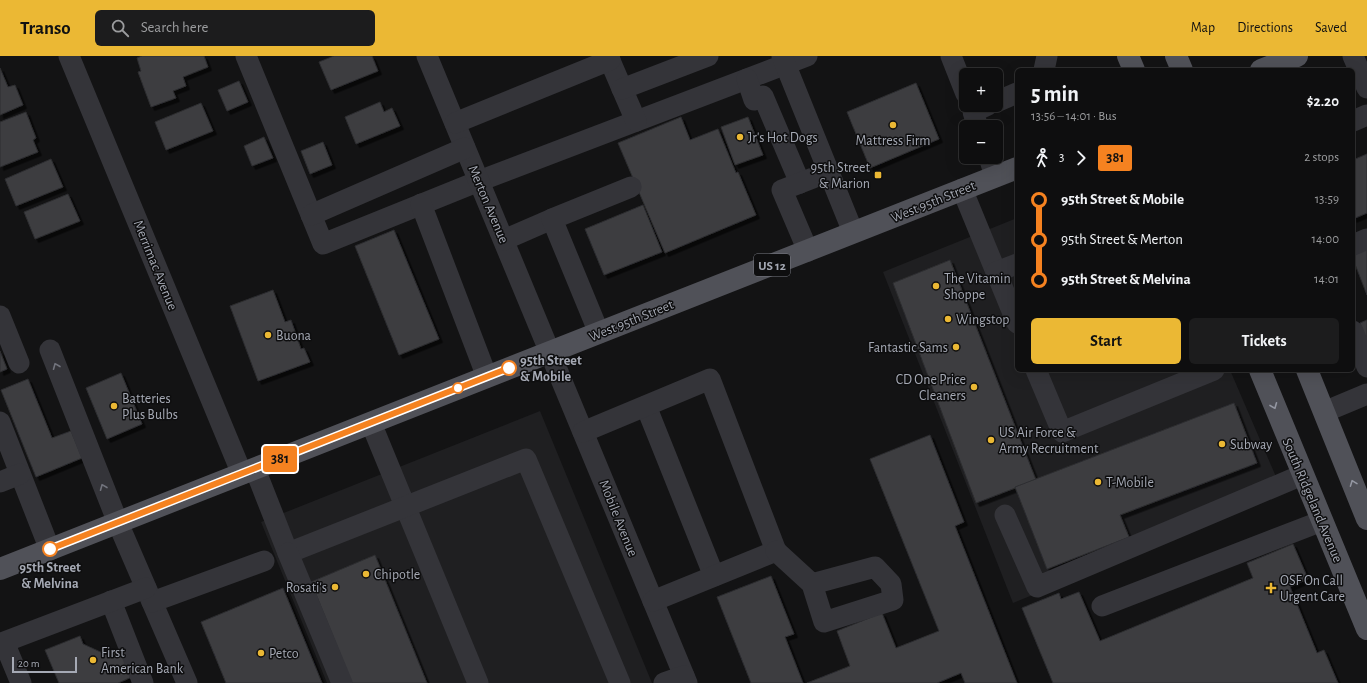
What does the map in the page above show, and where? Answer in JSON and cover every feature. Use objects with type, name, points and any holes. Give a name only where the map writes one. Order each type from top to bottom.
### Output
[{"type":"main road","points":[[1128,56],[1133,68]]},
{"type":"main road","points":[[1176,56],[1181,68]]},
{"type":"main road","points":[[1267,68],[1297,56]]},
{"type":"main road","name":"West 95th Street","points":[[0,570],[962,190],[992,167],[1015,168]]},
{"type":"main road","name":"South Ridgeland Avenue","points":[[1261,372],[1302,475],[1367,629]]},
{"type":"main road","points":[[1308,372],[1367,519]]},
{"type":"street","name":"Merrimac Avenue","points":[[69,56],[248,472],[288,553],[342,683]]},
{"type":"street","points":[[246,56],[323,244],[479,181],[747,79],[784,60],[807,56]]},
{"type":"street","name":"Merton Avenue","points":[[427,56],[550,352]]},
{"type":"street","points":[[622,89],[708,56]]},
{"type":"street","points":[[951,56],[959,73]]},
{"type":"street","points":[[1353,56],[1367,88]]},
{"type":"street","points":[[454,123],[609,58],[636,121]]},
{"type":"street","points":[[784,60],[853,232]]},
{"type":"street","points":[[747,79],[754,100],[763,96],[800,183]]},
{"type":"street","points":[[1003,99],[1015,93]]},
{"type":"street","points":[[1355,120],[1367,115]]},
{"type":"street","points":[[311,215],[465,148]]},
{"type":"street","points":[[808,251],[782,190],[829,172]]},
{"type":"street","points":[[504,240],[631,187]]},
{"type":"street","points":[[962,190],[1015,318]]},
{"type":"street","points":[[422,204],[487,377]]},
{"type":"street","points":[[552,219],[599,333]]},
{"type":"street","points":[[1355,244],[1367,239]]},
{"type":"street","points":[[996,272],[1015,265]]},
{"type":"street","points":[[0,316],[20,363]]},
{"type":"street","points":[[1355,336],[1367,367]]},
{"type":"street","points":[[50,350],[118,523],[186,683]]},
{"type":"street","name":"Mobile Avenue","points":[[550,352],[685,679]]},
{"type":"street","points":[[1037,372],[1062,432],[1189,375],[1204,372]]},
{"type":"street","points":[[583,432],[710,380],[776,551],[812,584]]},
{"type":"street","points":[[1324,412],[1367,394]]},
{"type":"street","points":[[646,406],[714,576]]},
{"type":"street","points":[[0,422],[50,550]]},
{"type":"street","points":[[371,423],[478,683]]},
{"type":"street","points":[[288,553],[526,459],[620,683]]},
{"type":"street","points":[[0,482],[20,474]]},
{"type":"street","points":[[1005,515],[1037,587],[1302,475]]},
{"type":"street","points":[[1102,606],[1322,521]]},
{"type":"street","points":[[653,601],[776,551]]},
{"type":"street","points":[[21,683],[4,642],[112,601],[149,595],[264,561]]},
{"type":"street","points":[[112,601],[143,683]]},
{"type":"street","points":[[664,683],[685,679]]},
{"type":"shaded area","points":[[1015,219],[1015,372],[1231,372],[1283,493],[1013,603],[883,272]]},
{"type":"shaded area","points":[[540,411],[652,683],[327,683],[261,522]]},
{"type":"building","points":[[142,56],[204,56],[208,67],[183,77],[186,86],[173,91],[176,98],[151,107],[138,72],[141,71],[137,58]]},
{"type":"building","points":[[334,56],[372,56],[378,71],[331,90],[319,62]]},
{"type":"building","points":[[0,68],[8,87],[15,85],[23,105],[0,115]]},
{"type":"building","points":[[239,81],[248,102],[227,111],[218,90]]},
{"type":"building","name":"Mattress Firm","points":[[916,83],[939,139],[870,168],[847,112]]},
{"type":"building","points":[[380,102],[384,112],[392,108],[400,126],[356,144],[345,117]]},
{"type":"building","points":[[201,103],[213,131],[166,150],[155,122]]},
{"type":"building","points":[[26,112],[36,138],[33,140],[38,152],[0,167],[0,122]]},
{"type":"building","points":[[681,117],[690,140],[718,129],[736,173],[738,172],[756,215],[665,253],[618,143]]},
{"type":"building","name":"Jr's Hot Dogs","points":[[748,117],[763,155],[735,165],[721,127]]},
{"type":"building","points":[[264,137],[273,158],[252,166],[244,146]]},
{"type":"building","points":[[323,142],[332,165],[310,174],[301,151]]},
{"type":"building","points":[[1367,154],[1367,213],[1355,218],[1355,159]]},
{"type":"building","points":[[51,159],[63,187],[16,206],[5,179]]},
{"type":"building","points":[[68,194],[80,221],[35,239],[24,212]]},
{"type":"building","points":[[643,205],[662,252],[604,275],[585,229]]},
{"type":"building","points":[[394,230],[439,339],[399,355],[355,246]]},
{"type":"building","points":[[1367,245],[1367,295],[1355,264],[1355,250]]},
{"type":"building","points":[[950,260],[1036,480],[976,503],[893,283]]},
{"type":"building","name":"Buona","points":[[273,290],[285,322],[291,320],[301,349],[304,348],[310,362],[258,381],[230,306]]},
{"type":"building","points":[[1367,320],[1367,342],[1360,323]]},
{"type":"building","points":[[0,351],[7,369],[0,372]]},
{"type":"building","name":"Batteries Plus Bulbs","points":[[121,373],[142,424],[107,439],[86,388]]},
{"type":"building","points":[[28,379],[52,438],[71,431],[82,458],[36,477],[1,390]]},
{"type":"building","points":[[1234,403],[1257,463],[1120,515],[1129,537],[1047,569],[1015,487]]},
{"type":"building","points":[[930,435],[964,522],[955,526],[1017,683],[965,683],[961,673],[937,683],[807,683],[850,666],[837,631],[882,613],[896,648],[939,631],[870,459]]},
{"type":"building","points":[[1293,544],[1308,579],[1290,587],[1317,653],[1324,650],[1338,683],[1053,683],[1022,608],[1059,593],[1061,599],[1079,592],[1100,641],[1253,578],[1247,563]]},
{"type":"building","points":[[375,555],[427,683],[352,683],[311,582]]},
{"type":"building","points":[[771,576],[794,634],[785,637],[803,683],[751,683],[717,597]]},
{"type":"building","name":"Petco","points":[[283,588],[322,683],[226,683],[201,622]]},
{"type":"building","name":"First American Bank","points":[[80,636],[83,644],[107,655],[122,649],[134,676],[118,683],[59,683],[45,650]]},
{"type":"bus line","name":"381","points":[[50,549],[509,368]]},
{"type":"place","name":"Mattress Firm","points":[[893,125]]},
{"type":"place","name":"Jr's Hot Dogs","points":[[740,137]]},
{"type":"place","name":"95th Street & Marion","points":[[878,175]]},
{"type":"place","name":"The Vitamin Shoppe","points":[[936,286]]},
{"type":"place","name":"Wingstop","points":[[948,319]]},
{"type":"place","name":"Buona","points":[[268,335]]},
{"type":"place","name":"Fantastic Sams","points":[[956,347]]},
{"type":"place","name":"95th Street & Mobile","points":[[509,368]]},
{"type":"place","name":"CD One Price Cleaners","points":[[974,387]]},
{"type":"place","name":"Batteries Plus Bulbs","points":[[114,406]]},
{"type":"place","name":"US Air Force & Army Recruitment","points":[[991,440]]},
{"type":"place","name":"Subway","points":[[1222,444]]},
{"type":"place","name":"T-Mobile","points":[[1098,482]]},
{"type":"place","name":"95th Street & Melvina","points":[[50,549]]},
{"type":"place","name":"Chipotle","points":[[366,574]]},
{"type":"place","name":"Rosati's","points":[[335,587]]},
{"type":"place","name":"OSF On Call Urgent Care","points":[[1271,588]]},
{"type":"place","name":"Petco","points":[[261,653]]},
{"type":"place","name":"First American Bank","points":[[93,660]]}]
